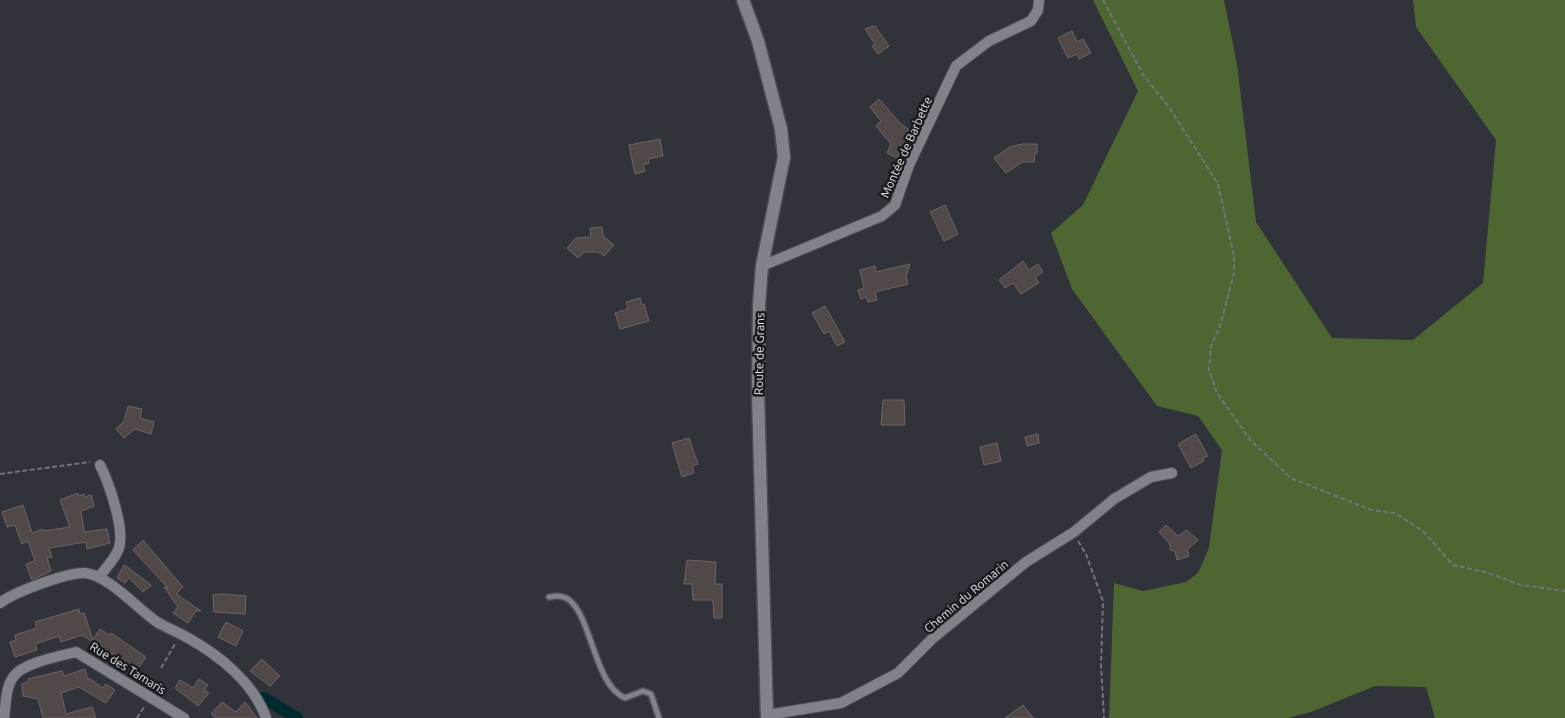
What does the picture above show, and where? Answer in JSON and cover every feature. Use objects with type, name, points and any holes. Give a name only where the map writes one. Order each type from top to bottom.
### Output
[{"type":"street","name":"Route de Grans","points":[[743,0],[761,50],[781,129],[784,157],[762,266],[758,394],[767,717]]},
{"type":"street","name":"Montée de Barbette","points":[[762,266],[882,216],[895,205],[909,165],[956,66],[989,41],[1031,21],[1038,10],[1039,0]]},
{"type":"street","points":[[99,577],[119,550],[121,536],[108,480],[100,465]]},
{"type":"street","name":"Chemin du Romarin","points":[[767,717],[802,715],[841,703],[898,673],[932,639],[1026,562],[1074,532],[1114,499],[1151,477],[1172,473]]},
{"type":"street","points":[[0,603],[10,596],[71,575],[86,573],[99,577],[158,622],[212,652],[237,674],[263,710],[266,718]]},
{"type":"street","name":"Rue des Tamaris","points":[[4,718],[9,686],[14,675],[24,668],[76,652],[184,718]]},
{"type":"lane","points":[[549,597],[565,597],[573,605],[595,655],[616,692],[625,698],[643,691],[651,694],[659,718]]},
{"type":"path","points":[[1103,0],[1144,76],[1169,107],[1218,184],[1234,256],[1234,273],[1220,326],[1210,346],[1209,370],[1217,394],[1251,441],[1291,478],[1371,510],[1396,513],[1423,531],[1453,565],[1485,572],[1521,585],[1565,591]]},
{"type":"path","points":[[0,474],[90,462],[108,480]]},
{"type":"path","points":[[1074,532],[1086,554],[1102,601],[1101,665],[1104,718]]},
{"type":"path","points":[[161,668],[181,634]]},
{"type":"green space","points":[[1093,0],[1224,0],[1237,64],[1256,222],[1332,338],[1413,340],[1483,283],[1496,140],[1416,27],[1413,0],[1565,0],[1565,718],[1435,718],[1426,687],[1375,686],[1311,712],[1288,718],[1109,718],[1114,583],[1143,591],[1186,582],[1198,573],[1209,548],[1222,450],[1198,416],[1157,406],[1072,289],[1051,233],[1083,205],[1138,91]]},
{"type":"building","points":[[875,26],[889,46],[878,54],[872,46],[875,44],[865,29]]},
{"type":"building","points":[[1072,31],[1077,42],[1083,39],[1091,53],[1079,59],[1077,54],[1068,58],[1058,38]]},
{"type":"building","points":[[879,99],[900,123],[909,130],[897,158],[887,153],[891,144],[876,126],[881,121],[870,107]]},
{"type":"building","points":[[660,139],[663,156],[648,159],[649,163],[643,165],[645,171],[635,174],[629,145]]},
{"type":"building","points":[[1022,144],[1037,144],[1034,162],[1022,162],[1006,173],[994,158],[1010,147]]},
{"type":"building","points":[[945,205],[958,234],[944,241],[930,212]]},
{"type":"building","points":[[602,227],[603,236],[614,245],[604,256],[598,252],[584,252],[578,258],[567,248],[576,238],[591,237],[590,228]]},
{"type":"building","points":[[1023,261],[1029,270],[1038,264],[1043,272],[1035,277],[1039,283],[1021,294],[1013,283],[1005,288],[999,280]]},
{"type":"building","points":[[910,264],[906,276],[908,284],[875,292],[877,300],[868,302],[866,297],[861,299],[858,290],[864,288],[860,270],[875,266],[876,272]]},
{"type":"building","points":[[640,298],[642,305],[644,304],[649,321],[620,329],[615,313],[628,309],[626,302]]},
{"type":"building","points":[[825,306],[845,342],[837,346],[829,331],[824,334],[812,313]]},
{"type":"building","points":[[883,400],[904,400],[905,425],[881,425]]},
{"type":"building","points":[[128,406],[142,409],[140,418],[154,422],[151,434],[135,429],[124,438],[116,429],[124,421]]},
{"type":"building","points":[[1038,434],[1039,443],[1027,446],[1025,437]]},
{"type":"building","points":[[1196,434],[1208,456],[1203,458],[1204,461],[1191,468],[1178,444]]},
{"type":"building","points":[[689,438],[698,464],[692,466],[694,473],[682,477],[672,443]]},
{"type":"building","points":[[997,443],[1001,461],[984,465],[980,447]]},
{"type":"building","points":[[78,493],[79,496],[84,494],[85,497],[91,495],[94,506],[81,511],[84,532],[107,529],[110,543],[87,549],[86,542],[49,548],[52,557],[47,558],[51,571],[32,580],[26,564],[35,561],[28,541],[22,544],[15,525],[7,527],[2,512],[23,505],[32,533],[43,529],[44,531],[70,527],[60,500]]},
{"type":"building","points":[[1166,525],[1178,536],[1187,530],[1198,540],[1187,550],[1189,556],[1177,560],[1175,551],[1170,550],[1170,544],[1159,532]]},
{"type":"building","points":[[143,540],[183,587],[176,594],[201,611],[196,611],[188,623],[173,613],[178,607],[164,587],[168,588],[133,550]]},
{"type":"building","points":[[687,560],[716,562],[715,584],[722,584],[722,618],[714,618],[713,600],[693,600],[692,584],[684,584]]},
{"type":"building","points":[[124,565],[151,585],[143,592],[129,578],[125,583],[117,578]]},
{"type":"building","points":[[213,595],[246,596],[245,614],[214,612]]},
{"type":"building","points":[[79,609],[80,614],[84,613],[93,640],[100,629],[109,635],[111,633],[146,657],[137,670],[82,635],[61,642],[59,636],[35,644],[37,650],[15,657],[10,642],[16,640],[15,635],[37,628],[35,622]]},
{"type":"building","points":[[226,622],[243,631],[236,646],[218,637]]},
{"type":"building","points":[[262,659],[280,676],[270,686],[250,671]]},
{"type":"building","points":[[85,669],[87,677],[103,688],[106,684],[115,690],[106,703],[79,687],[61,693],[66,714],[92,707],[96,718],[43,718],[38,699],[23,696],[22,684],[29,681],[28,679],[62,671],[64,676]]},
{"type":"building","points":[[199,679],[208,685],[204,690],[209,693],[198,706],[175,688],[180,680],[193,688]]},
{"type":"building","points":[[222,702],[236,712],[245,702],[257,718],[216,718],[211,714]]},
{"type":"building","points":[[1023,705],[1033,718],[1005,718]]},
{"type":"waterway","points":[[264,698],[297,718]]}]
